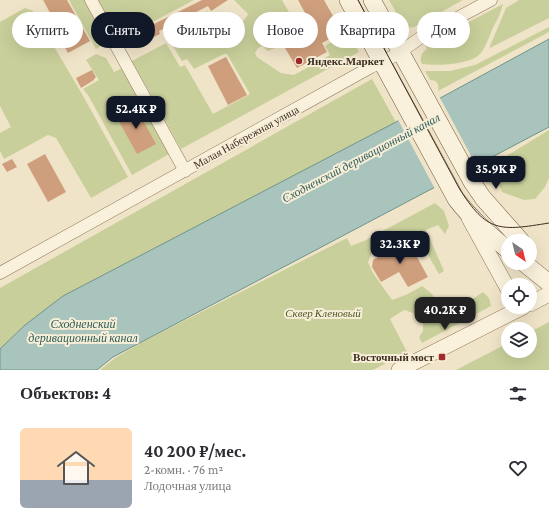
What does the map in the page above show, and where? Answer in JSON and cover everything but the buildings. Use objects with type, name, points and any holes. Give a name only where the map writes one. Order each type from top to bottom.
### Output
[{"type":"main road","points":[[348,0],[452,192],[463,209],[487,233],[501,244]]},
{"type":"main road","points":[[372,0],[422,88],[472,182],[515,234]]},
{"type":"main road","points":[[537,263],[549,279]]},
{"type":"main road","points":[[532,270],[549,284]]},
{"type":"street","points":[[91,0],[184,171]]},
{"type":"street","name":"Малая Набережная улица","points":[[0,273],[401,52],[420,38],[491,0]]},
{"type":"street","points":[[463,209],[502,278]]},
{"type":"street","points":[[537,300],[549,294]]},
{"type":"street","points":[[399,370],[508,314]]},
{"type":"green space","points":[[69,0],[89,0],[96,12],[91,12],[91,40],[83,25],[83,12],[76,12]]},
{"type":"green space","points":[[98,0],[194,0],[171,12],[163,12],[163,16],[155,21],[155,12],[105,12]]},
{"type":"green space","points":[[234,0],[282,0],[289,12],[253,12],[253,48],[258,48],[255,53],[257,57],[281,73],[294,75],[330,55],[326,48],[357,48],[359,52],[181,149],[132,61],[163,45],[163,48],[169,48],[180,67],[185,65],[213,114],[250,94],[227,54],[224,54],[194,69],[187,59],[182,61],[174,48],[245,48],[245,18],[248,14]]},
{"type":"green space","points":[[389,0],[463,0],[441,12],[417,12],[417,25],[414,27],[409,28],[409,12],[396,12]]},
{"type":"green space","points":[[519,0],[549,0],[549,18],[490,48],[506,8]]},
{"type":"green space","points":[[503,4],[500,14],[481,53],[476,57],[453,64],[422,64],[422,55],[426,48],[470,48],[470,21]]},
{"type":"green space","points":[[25,8],[34,12],[18,12]]},
{"type":"green space","points":[[12,15],[12,48],[55,48],[128,177],[91,198],[56,138],[48,135],[4,159],[0,151],[0,133],[11,127],[0,106],[0,22]]},
{"type":"green space","points":[[549,27],[549,32],[438,91],[437,83],[430,80],[425,71],[450,71],[475,65]]},
{"type":"green space","points":[[264,48],[275,48],[268,51]]},
{"type":"green space","points":[[96,54],[106,58],[114,72],[125,67],[171,153],[132,175],[88,95],[83,89],[99,80],[86,60]]},
{"type":"green space","points":[[372,79],[396,122],[63,296],[25,325],[0,349],[0,288]]},
{"type":"green space","points":[[549,130],[549,178],[545,187],[535,199],[524,200],[502,192],[494,171],[508,155]]},
{"type":"green space","name":"Сквер Кленовый","points":[[435,203],[444,211],[449,226],[445,234],[438,225],[426,230],[444,271],[439,274],[424,248],[403,234],[373,251],[368,262],[373,273],[392,300],[408,294],[422,286],[432,294],[442,314],[462,304],[471,303],[474,298],[483,292],[489,298],[491,306],[422,343],[419,337],[423,331],[423,316],[404,310],[390,319],[407,352],[373,370],[100,370],[115,358],[146,340],[347,238],[351,246],[364,241]]},
{"type":"green space","points":[[549,322],[549,370],[456,370],[501,347],[501,358],[537,358],[537,328]]},
{"type":"water","name":"Сходненский деривационный канал","points":[[549,39],[549,127],[113,357],[97,370],[0,370],[0,349],[25,325],[63,296],[396,122]]},
{"type":"pier","points":[[439,96],[477,167],[435,189],[397,118]]},
{"type":"tram line","points":[[358,0],[459,188],[478,214],[487,221],[506,227],[532,226],[549,223]]},
{"type":"place","name":"Яндекс.Маркет","points":[[299,61]]},
{"type":"place","name":"Восточный мост","points":[[442,357]]}]
